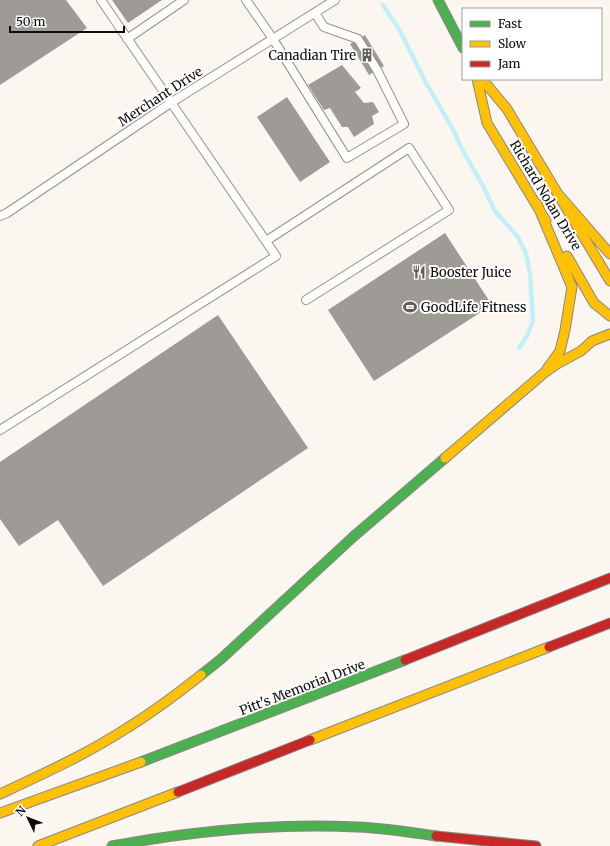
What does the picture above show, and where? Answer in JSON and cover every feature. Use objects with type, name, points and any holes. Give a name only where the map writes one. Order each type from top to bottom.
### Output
[{"type":"main road","points":[[438,0],[462,46]]},
{"type":"main road","name":"Richard Nolan Drive","points":[[477,80],[488,122],[594,303],[610,316]]},
{"type":"main road","name":"Richard Nolan Drive","points":[[483,80],[506,109],[610,281]]},
{"type":"main road","points":[[559,195],[610,254]]},
{"type":"main road","points":[[537,204],[572,286],[566,330],[560,351],[544,373]]},
{"type":"main road","points":[[0,794],[61,765],[126,729],[173,697],[221,659],[288,599],[353,537],[544,373],[557,364],[582,351],[592,340],[610,334]]},
{"type":"main road","name":"Pitt's Memorial Drive","points":[[0,813],[277,711],[610,578]]},
{"type":"main road","points":[[38,846],[610,623]]},
{"type":"main road","points":[[112,846],[141,840],[212,832],[274,827],[318,826],[360,827],[536,846]]},
{"type":"lane","points":[[0,430],[276,256],[101,0]]},
{"type":"lane","points":[[127,39],[184,0]]},
{"type":"lane","points":[[246,0],[273,39],[347,158],[404,124],[377,70],[358,39],[324,27],[315,13]]},
{"type":"lane","name":"Merchant Drive","points":[[0,216],[172,102],[335,0]]},
{"type":"lane","points":[[266,241],[409,148],[449,210],[306,300]]},
{"type":"building","points":[[0,0],[66,0],[87,28],[0,85]]},
{"type":"building","points":[[112,0],[162,0],[128,23]]},
{"type":"building","name":"Canadian Tire","points":[[365,35],[384,66],[369,75],[350,44]]},
{"type":"building","name":"Canadian Tire","points":[[342,65],[361,88],[355,92],[364,103],[373,102],[379,112],[372,116],[374,124],[354,137],[348,127],[342,127],[330,108],[324,110],[308,85]]},
{"type":"building","points":[[287,97],[330,162],[300,182],[257,117]]},
{"type":"building","name":"GoodLife Fitness","points":[[445,233],[492,305],[374,381],[328,310]]},
{"type":"building","points":[[218,315],[308,448],[103,586],[58,520],[19,546],[0,519],[0,462]]},
{"type":"waterway","points":[[383,5],[400,31],[425,81],[455,133],[495,211],[517,236],[526,253],[530,274],[533,321],[527,336],[519,348]]},
{"type":"traffic: fast","points":[[438,0],[462,46]]},
{"type":"traffic: fast","points":[[201,675],[221,659],[353,537],[445,458]]},
{"type":"traffic: fast","points":[[141,762],[405,660]]},
{"type":"traffic: fast","points":[[112,846],[203,832],[296,826],[397,830],[436,836]]},
{"type":"traffic: slow","points":[[477,80],[487,123],[546,221]]},
{"type":"traffic: slow","points":[[483,80],[507,109],[610,281]]},
{"type":"traffic: slow","points":[[559,195],[610,254]]},
{"type":"traffic: slow","points":[[537,204],[572,287],[560,351],[547,369]]},
{"type":"traffic: slow","points":[[567,256],[594,303],[610,316]]},
{"type":"traffic: slow","points":[[445,458],[544,373],[581,351],[592,341],[610,334]]},
{"type":"traffic: slow","points":[[310,740],[549,647]]},
{"type":"traffic: slow","points":[[0,794],[65,763],[112,737],[156,709],[201,675]]},
{"type":"traffic: slow","points":[[0,813],[141,762]]},
{"type":"traffic: slow","points":[[38,846],[178,792]]},
{"type":"traffic: jam","points":[[405,660],[610,578]]},
{"type":"traffic: jam","points":[[549,647],[610,623]]},
{"type":"traffic: jam","points":[[178,792],[310,740]]},
{"type":"traffic: jam","points":[[436,836],[536,846]]},
{"type":"place","name":"Canadian Tire","points":[[367,55]]},
{"type":"place","name":"Booster Juice","points":[[419,272]]},
{"type":"place","name":"GoodLife Fitness","points":[[410,307]]}]
